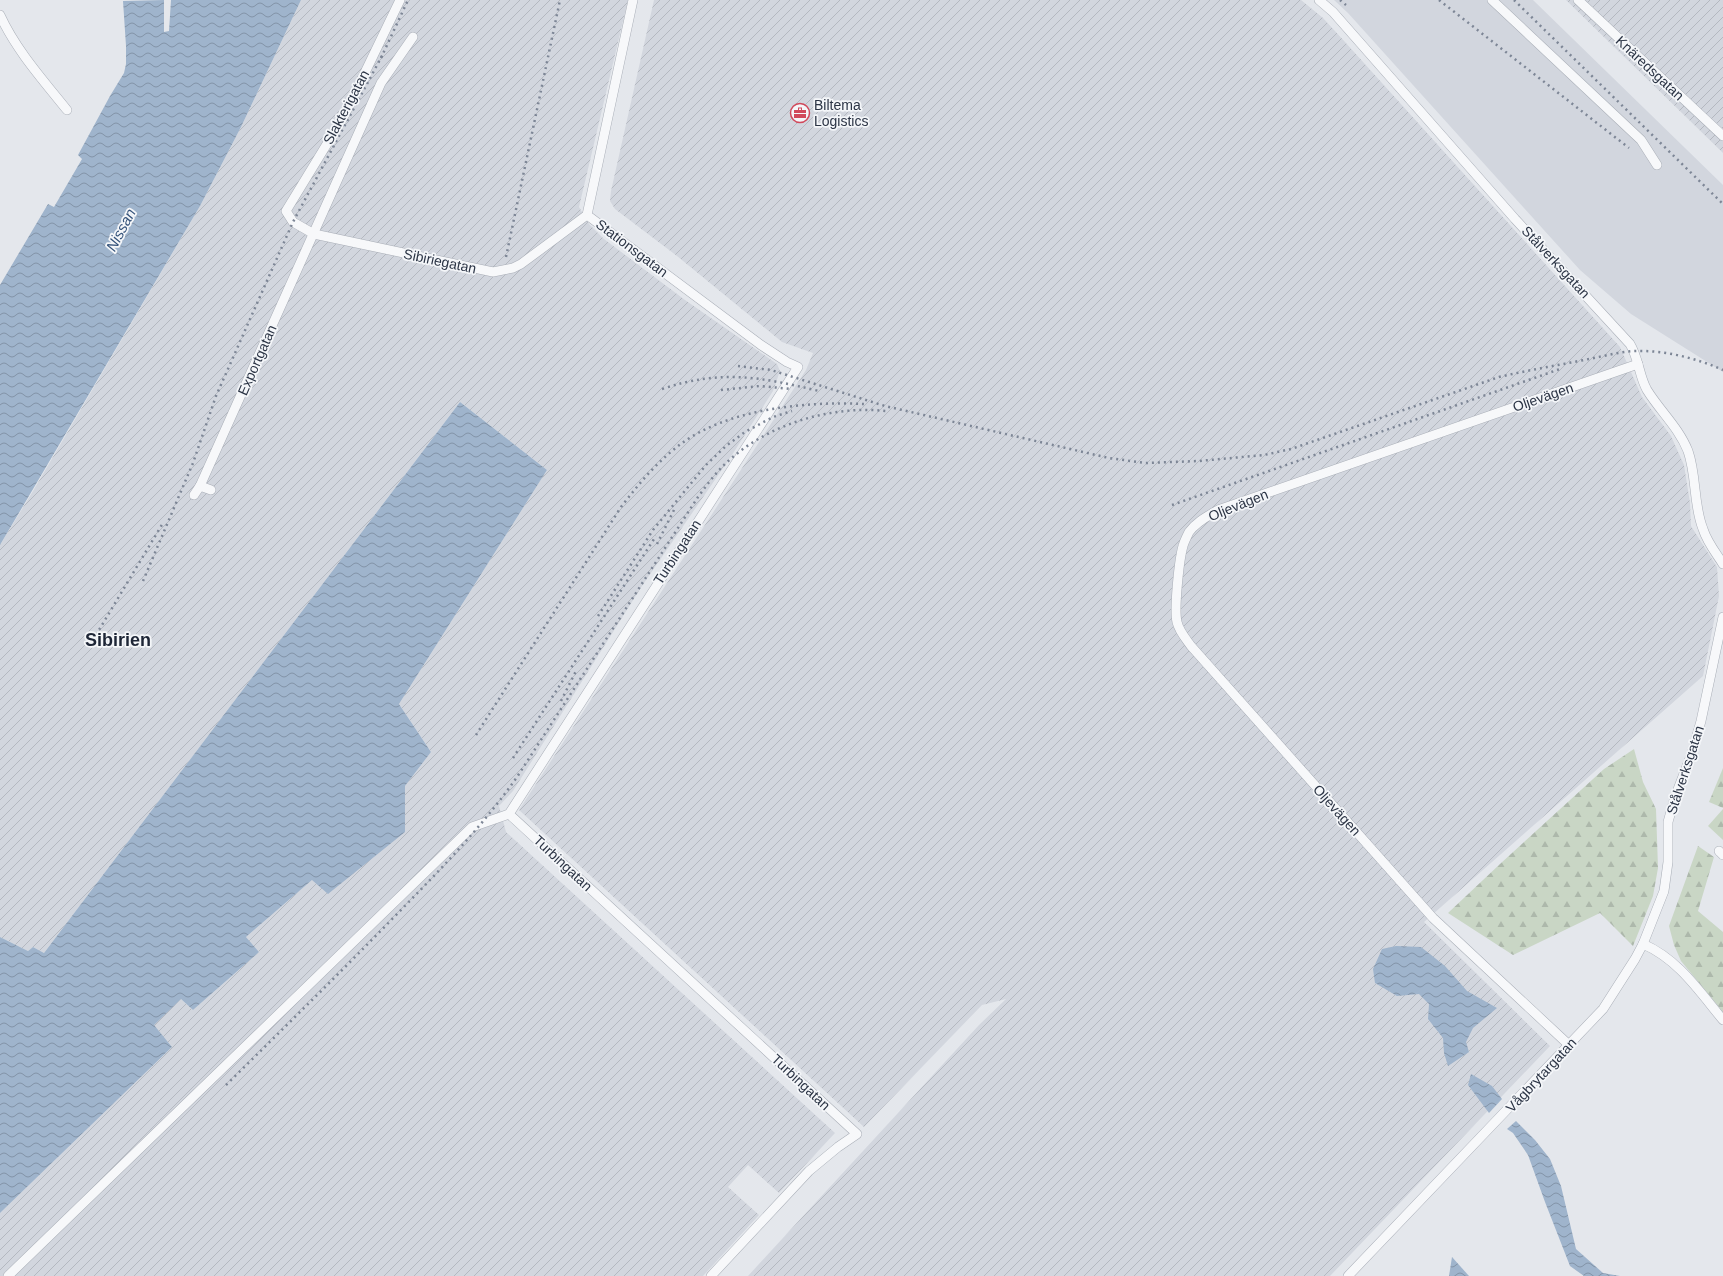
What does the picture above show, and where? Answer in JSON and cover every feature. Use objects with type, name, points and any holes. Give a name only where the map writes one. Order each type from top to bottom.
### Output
[{"type":"street","name":"Slakterigatan","points":[[286,211],[344,116],[400,0]]},
{"type":"street","name":"Stationsgatan","points":[[633,0],[587,215],[762,345],[787,362],[798,367]]},
{"type":"street","name":"Stålverksgatan","points":[[1319,0],[1333,12],[1515,218],[1623,335],[1634,351],[1647,389],[1658,408],[1678,433],[1687,451],[1694,474],[1698,509],[1702,526],[1723,564]]},
{"type":"street","points":[[1492,0],[1641,140],[1657,165]]},
{"type":"street","name":"Knäredsgatan","points":[[1578,0],[1723,136]]},
{"type":"street","points":[[0,15],[8,31],[23,54],[66,110]]},
{"type":"street","name":"Exportgatan","points":[[194,495],[200,486],[381,83],[412,37]]},
{"type":"street","name":"Sibiriegatan","points":[[286,211],[293,222],[314,234],[493,272],[513,268],[521,264],[587,215]]},
{"type":"street","name":"Oljevägen","points":[[1569,1045],[1433,918],[1191,646],[1180,631],[1176,613],[1183,545],[1189,533],[1198,522],[1230,505],[1638,364]]},
{"type":"street","name":"Turbingatan","points":[[711,1276],[808,1171],[857,1134],[509,814],[798,367]]},
{"type":"street","points":[[200,486],[210,490]]},
{"type":"street","name":"Stålverksgatan","points":[[1643,944],[1664,891],[1668,862],[1668,822],[1675,797],[1692,753],[1701,721],[1723,618]]},
{"type":"street","points":[[8,1276],[472,827],[509,814]]},
{"type":"street","points":[[1643,944],[1659,952],[1674,963],[1723,1020]]},
{"type":"street","name":"Vågbrytargatan","points":[[1348,1276],[1603,1009],[1643,944]]},
{"type":"shaded area","points":[[301,0],[628,0],[579,207],[589,224],[604,239],[685,300],[777,364],[780,371],[773,391],[732,455],[642,586],[513,791],[499,806],[506,832],[835,1133],[779,1193],[748,1165],[728,1187],[759,1215],[703,1276],[0,1276],[0,1213],[172,1047],[153,1025],[181,999],[193,1010],[259,952],[246,937],[312,880],[405,832],[405,786],[431,752],[399,704],[547,470],[460,402],[44,953],[33,947],[28,951],[0,937],[0,545],[200,206],[241,127]]},
{"type":"shaded area","points":[[654,0],[1301,0],[1323,18],[1620,347],[1642,397],[1671,436],[1684,465],[1690,503],[1691,526],[1717,567],[1719,596],[1703,676],[1424,922],[1550,1046],[1330,1276],[748,1276],[979,1025],[1006,999],[982,1005],[864,1127],[519,810],[806,370],[813,353],[782,342],[677,256],[615,209],[610,201]]},
{"type":"shaded area","points":[[1334,0],[1533,0],[1723,185],[1723,372],[1631,314],[1580,270],[1348,13]]},
{"type":"shaded area","points":[[1566,0],[1723,0],[1723,153]]},
{"type":"green space","points":[[1634,749],[1643,782],[1656,809],[1658,868],[1653,896],[1633,946],[1600,913],[1513,955],[1448,913],[1604,769]]},
{"type":"green space","points":[[1723,768],[1723,808],[1709,802]]},
{"type":"green space","points":[[1723,809],[1723,840],[1708,826]]},
{"type":"green space","points":[[1698,846],[1714,857],[1698,911],[1723,932],[1723,1012],[1681,961],[1674,945],[1669,926]]},
{"type":"water","name":"Nissan","points":[[164,0],[164,32],[169,31],[171,0],[301,0],[241,127],[200,206],[0,545],[0,285],[48,204],[54,207],[82,159],[78,155],[124,73],[126,64],[126,46],[123,1]]},
{"type":"water","points":[[460,402],[547,470],[399,704],[431,752],[405,786],[405,832],[328,894],[312,880],[246,937],[259,952],[193,1010],[181,999],[154,1025],[172,1047],[0,1213],[0,937],[28,951],[33,947],[44,953]]},
{"type":"water","points":[[1396,946],[1421,947],[1445,966],[1467,991],[1497,1008],[1473,1028],[1466,1042],[1469,1052],[1448,1066],[1444,1053],[1443,1038],[1428,1019],[1429,1004],[1419,994],[1397,996],[1375,983],[1373,969],[1382,949]]},
{"type":"water","points":[[1471,1074],[1492,1086],[1502,1099],[1489,1113],[1468,1085]]},
{"type":"water","points":[[1516,1121],[1535,1140],[1550,1159],[1561,1186],[1576,1249],[1603,1273],[1620,1276],[1584,1276],[1570,1266],[1528,1155],[1513,1133],[1507,1129]]},
{"type":"water","points":[[1452,1257],[1469,1276],[1449,1276]]},
{"type":"railway","points":[[381,58],[408,0]]},
{"type":"railway","points":[[506,257],[560,0]]},
{"type":"railway","points":[[1340,0],[1346,5]]},
{"type":"railway","points":[[1439,0],[1629,148]]},
{"type":"railway","points":[[1514,0],[1723,204]]},
{"type":"railway","points":[[143,581],[193,463],[216,396],[293,222],[383,54]]},
{"type":"railway","points":[[738,366],[771,370],[885,406],[1109,458],[1145,463],[1199,461],[1264,455],[1291,449],[1499,377],[1623,352],[1645,351],[1668,353],[1691,358],[1723,370]]},
{"type":"railway","points":[[1172,505],[1560,369]]},
{"type":"railway","points":[[662,389],[704,379],[741,377],[778,382],[819,391]]},
{"type":"railway","points":[[721,390],[760,386],[791,389]]},
{"type":"railway","points":[[476,735],[621,507],[661,460],[696,434],[741,416],[791,406],[841,403],[864,404]]},
{"type":"railway","points":[[598,616],[653,530],[706,465],[726,446],[745,432],[773,417],[792,411]]},
{"type":"railway","points":[[226,1085],[414,897],[460,848],[490,813],[517,777],[698,497],[723,466],[739,452],[758,439],[799,421],[843,411],[886,411]]},
{"type":"railway","points":[[657,544],[674,510]]},
{"type":"railway","points":[[93,640],[163,523]]},
{"type":"railway","points":[[513,758],[656,536]]},
{"type":"railway","points":[[561,701],[577,669]]},
{"type":"place","name":"Biltema Logistics","points":[[800,113]]},
{"type":"district","name":"Sibirien","points":[[118,640]]}]
